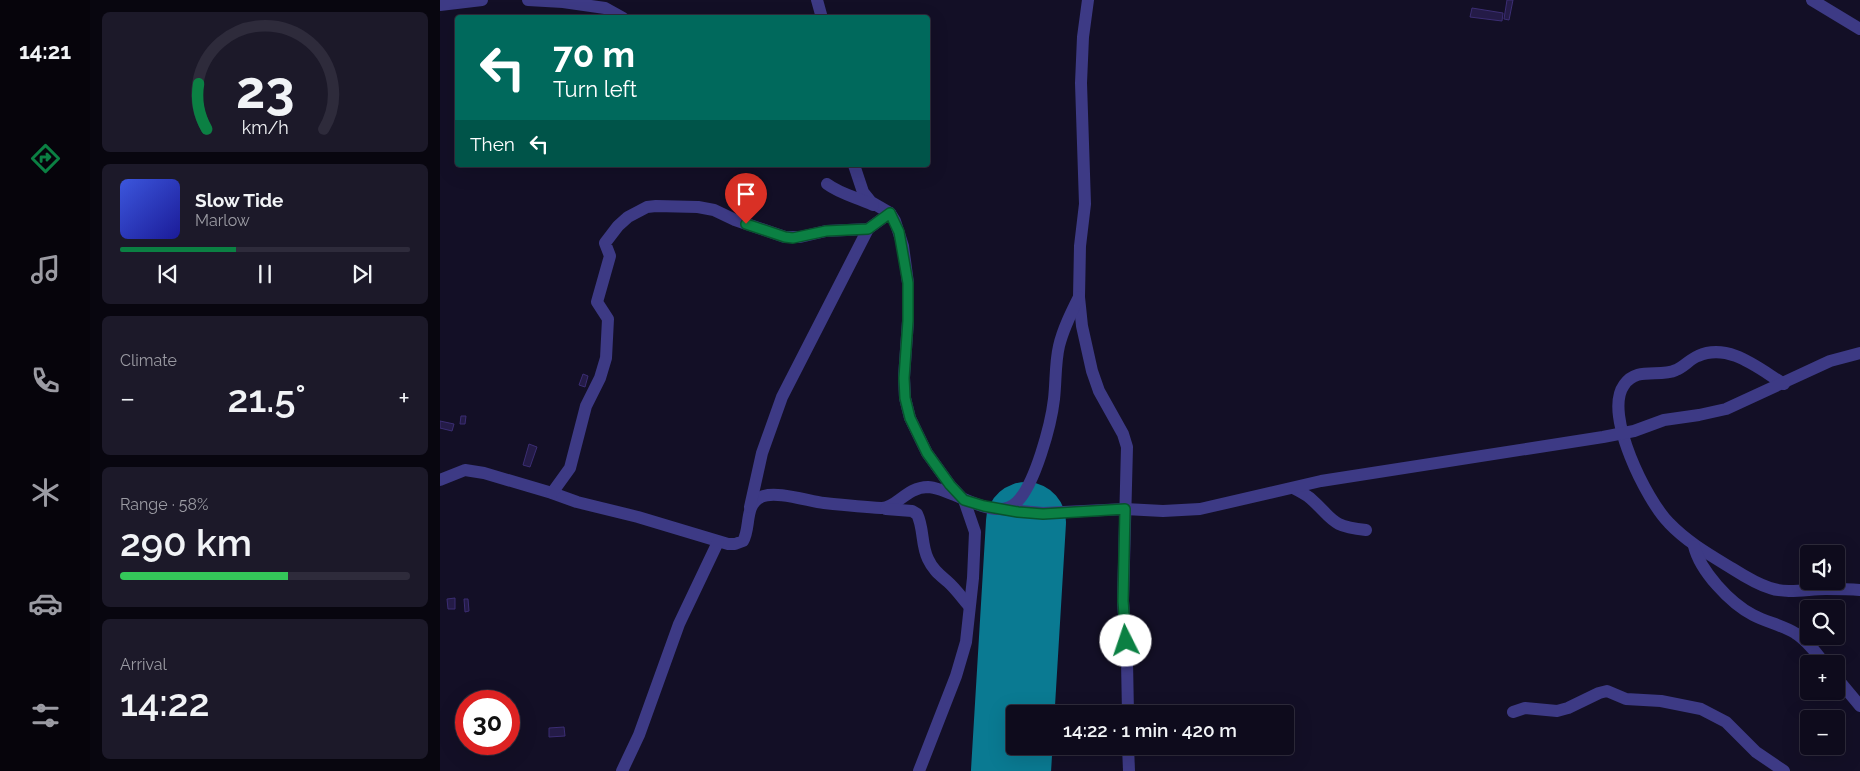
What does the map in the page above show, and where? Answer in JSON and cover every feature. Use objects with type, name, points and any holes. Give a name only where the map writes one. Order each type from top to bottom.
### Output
[{"type":"street","points":[[440,5],[482,0]]},
{"type":"street","points":[[528,0],[588,5],[618,10]]},
{"type":"street","points":[[817,0],[821,15]]},
{"type":"street","points":[[1088,0],[1083,37],[1085,204],[1080,246],[1079,297],[1082,326],[1092,371],[1099,391],[1124,434],[1127,447],[1123,601],[1128,705]]},
{"type":"street","points":[[1812,0],[1860,29]]},
{"type":"street","points":[[855,167],[863,192],[876,206]]},
{"type":"street","points":[[827,184],[849,197],[863,200],[890,213],[899,232],[908,283],[908,321],[904,378],[905,398],[910,418],[927,453],[950,485],[964,500],[975,532],[973,578],[966,642],[956,676],[920,771]]},
{"type":"street","points":[[552,493],[570,468],[586,406],[600,378],[606,358],[608,319],[597,302],[610,256],[606,243],[618,226],[628,217],[647,207],[698,207],[714,210],[735,220],[785,237],[800,237],[826,231],[868,229]]},
{"type":"street","points":[[440,480],[458,471],[470,470],[577,502],[638,517],[718,542],[735,544],[743,541],[748,529],[762,453],[782,397],[868,229],[890,213]]},
{"type":"street","points":[[999,509],[1008,508],[1017,502],[1028,486],[1038,460],[1047,434],[1054,400],[1059,346],[1065,326],[1079,297]]},
{"type":"street","points":[[1784,384],[1736,356],[1711,352],[1700,355],[1676,370],[1666,373],[1640,373],[1623,386],[1620,395],[1618,414],[1622,434],[1647,489],[1662,515],[1694,546],[1746,577],[1771,589],[1860,590]]},
{"type":"street","points":[[886,508],[915,489],[929,487],[949,492],[964,500],[999,509],[1043,514],[1125,509],[1200,509],[1321,481],[1622,434],[1648,427],[1664,420],[1726,409],[1830,362],[1860,352]]},
{"type":"street","points":[[1293,488],[1310,498],[1330,520],[1347,528],[1366,530]]},
{"type":"street","points":[[750,510],[757,499],[768,495],[825,503],[912,511],[917,514],[922,526],[927,559],[938,574],[969,606]]},
{"type":"street","points":[[622,771],[639,736],[679,624],[718,542]]},
{"type":"street","points":[[1694,546],[1701,564],[1720,589],[1744,610],[1798,634],[1817,655]]},
{"type":"street","points":[[1845,687],[1860,706]]},
{"type":"street","points":[[1513,712],[1525,708],[1557,711],[1607,691],[1626,699],[1661,701],[1700,709],[1726,722],[1756,752],[1784,771]]},
{"type":"street","points":[[1128,755],[1129,771]]},
{"type":"building","points":[[1507,0],[1513,0],[1509,20],[1504,19]]},
{"type":"building","points":[[1472,8],[1503,13],[1502,21],[1470,17]]},
{"type":"building","points":[[583,374],[588,376],[585,387],[579,385]]},
{"type":"building","points":[[461,416],[466,416],[465,424],[460,424]]},
{"type":"building","points":[[440,421],[454,424],[452,431],[440,428]]},
{"type":"building","points":[[529,444],[537,447],[530,467],[523,465]]},
{"type":"building","points":[[455,598],[455,609],[448,609],[447,599]]},
{"type":"building","points":[[464,599],[468,599],[469,611],[465,612]]},
{"type":"building","points":[[564,727],[565,736],[549,737],[549,728]]},
{"type":"runway","points":[[1011,771],[1026,522]]},
{"type":"route","points":[[746,224],[793,238],[826,231],[868,229],[890,213],[899,232],[908,283],[907,359],[904,378],[905,398],[910,418],[927,453],[950,485],[964,500],[984,506],[1043,514],[1125,509],[1123,601],[1126,641]]}]
